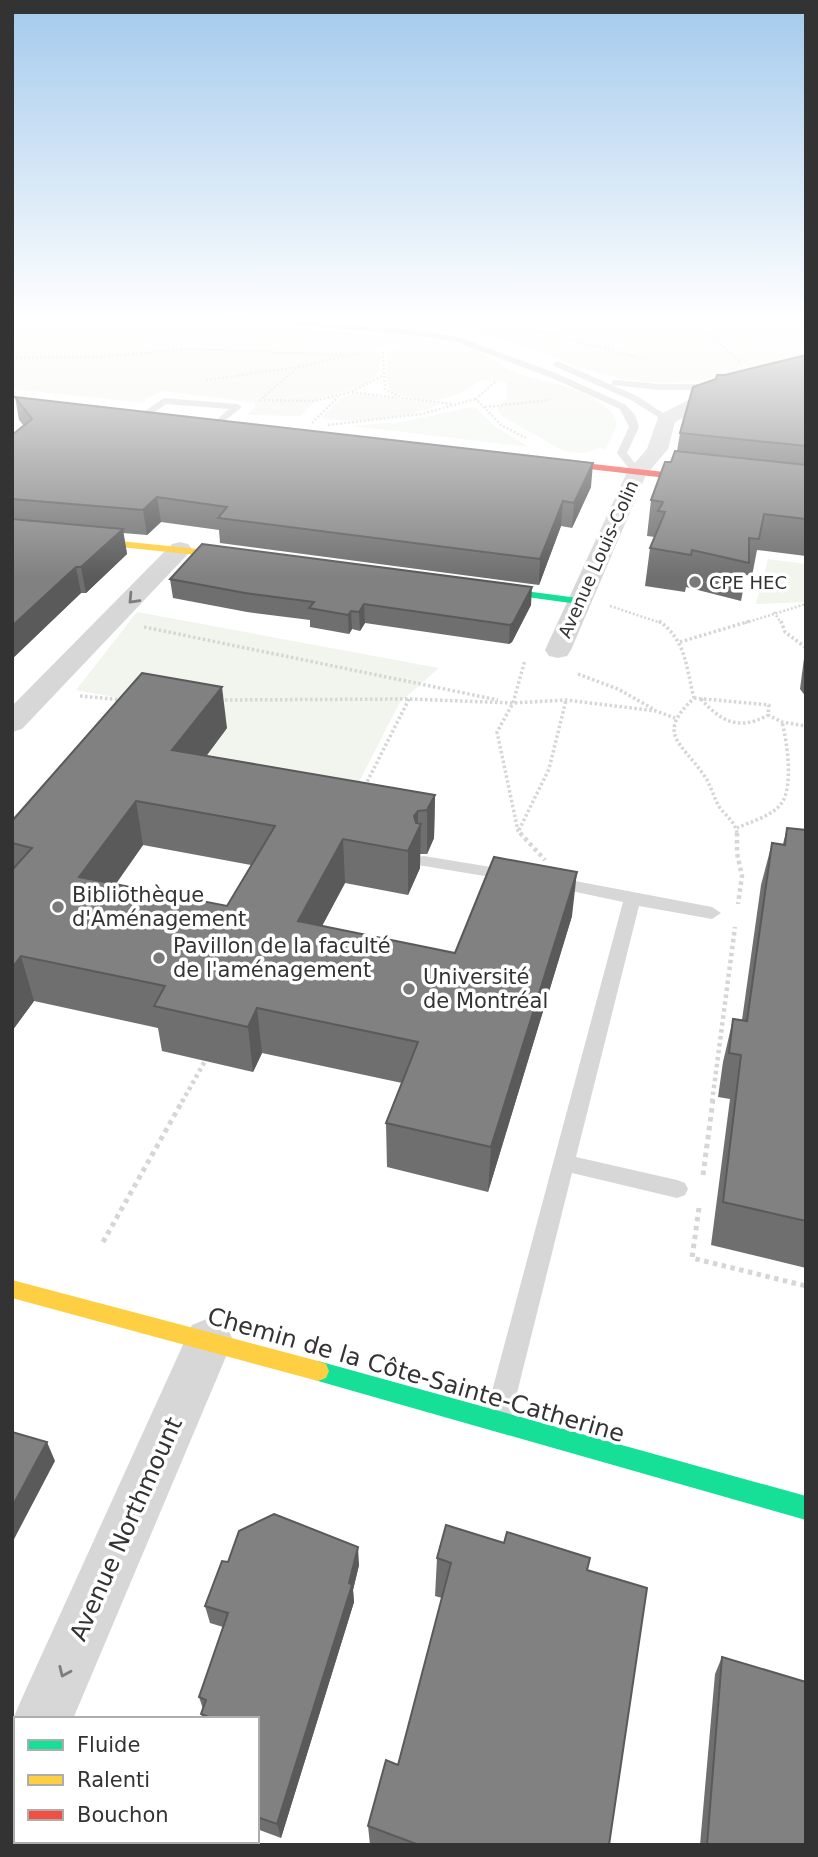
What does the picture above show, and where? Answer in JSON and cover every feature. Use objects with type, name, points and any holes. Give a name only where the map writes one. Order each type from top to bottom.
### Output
[{"type":"street","points":[[666,419],[686,405]]},
{"type":"street","points":[[139,414],[181,419]]},
{"type":"street","name":"Avenue Louis-Colin","points":[[558,650],[637,472],[656,454],[663,438],[666,419]]},
{"type":"street","points":[[212,422],[245,426]]},
{"type":"street","points":[[522,459],[806,491]]},
{"type":"street","points":[[12,533],[258,559]]},
{"type":"street","points":[[12,723],[180,549]]},
{"type":"street","points":[[461,586],[579,601]]},
{"type":"street","name":"Chemin de la Côte-Sainte-Catherine","points":[[12,1289],[209,1340],[806,1508]]},
{"type":"street","name":"Avenue Northmount","points":[[44,1717],[209,1340]]},
{"type":"lane","points":[[139,414],[157,405]]},
{"type":"lane","points":[[209,405],[237,407],[212,422]]},
{"type":"lane","points":[[619,405],[627,411],[634,427],[622,453],[637,472]]},
{"type":"lane","points":[[644,405],[666,419]]},
{"type":"lane","points":[[424,861],[712,913]]},
{"type":"lane","points":[[497,1421],[632,899]]},
{"type":"lane","points":[[564,1163],[677,1189]]},
{"type":"path","points":[[312,424],[331,405]]},
{"type":"path","points":[[328,425],[401,418],[455,405]]},
{"type":"path","points":[[482,405],[501,425],[536,443]]},
{"type":"path","points":[[485,407],[507,405]]},
{"type":"path","points":[[680,642],[806,604]]},
{"type":"path","points":[[607,606],[658,620],[673,631],[680,642],[694,698],[675,718],[673,726],[676,741],[706,778],[723,814],[737,828],[737,853],[742,876],[701,1189]]},
{"type":"path","points":[[774,612],[785,632],[805,647]]},
{"type":"path","points":[[131,624],[513,704]]},
{"type":"path","points":[[525,660],[513,704],[497,732],[518,831],[566,885]]},
{"type":"path","points":[[578,674],[638,697],[656,711]]},
{"type":"path","points":[[77,695],[136,701]]},
{"type":"path","points":[[694,698],[769,705],[768,715]]},
{"type":"path","points":[[359,798],[409,699]]},
{"type":"path","points":[[218,700],[409,699],[513,704],[566,700],[656,711],[675,718]]},
{"type":"path","points":[[701,699],[716,716],[731,723],[751,723],[768,715]]},
{"type":"path","points":[[518,831],[548,769],[566,700]]},
{"type":"path","points":[[768,715],[782,722],[806,726]]},
{"type":"path","points":[[737,828],[769,813],[781,804],[786,789],[788,746],[782,722]]},
{"type":"path","points":[[103,1242],[205,1061]]},
{"type":"path","points":[[699,1203],[692,1258],[806,1286]]},
{"type":"shaded area","points":[[255,405],[311,405],[301,416],[246,415]]},
{"type":"shaded area","points":[[334,405],[439,405],[414,413],[381,418],[348,421],[321,418]]},
{"type":"shaded area","points":[[501,405],[604,405],[612,413],[617,425],[606,449],[599,448],[584,453],[564,451],[502,416],[497,409]]},
{"type":"shaded area","points":[[476,408],[495,427],[529,447],[352,426],[402,422]]},
{"type":"shaded area","points":[[768,559],[806,564],[806,602],[756,604]]},
{"type":"shaded area","points":[[137,612],[439,668],[400,702],[339,821],[179,793],[226,728],[136,701],[76,690]]},
{"type":"building","points":[[21,405],[82,405],[593,463],[574,503],[563,501],[540,559],[218,518],[227,507],[157,497],[143,510],[12,499],[12,435],[32,419]]},
{"type":"building","points":[[688,405],[806,405],[806,446],[680,433]]},
{"type":"building","points":[[675,451],[806,465],[806,519],[764,514],[759,539],[749,538],[749,563],[692,550],[691,555],[650,548],[665,512],[658,511],[663,502],[651,500],[665,462],[671,462]]},
{"type":"building","points":[[12,519],[123,529],[81,567],[76,567],[12,626]]},
{"type":"building","points":[[202,544],[532,587],[510,625],[364,604],[359,612],[351,611],[348,615],[309,608],[314,602],[170,579]]},
{"type":"building","name":"Pavillon de la faculté de l'aménagement","points":[[142,673],[222,687],[172,750],[435,795],[427,810],[418,811],[414,816],[416,823],[421,824],[408,851],[343,839],[298,921],[455,953],[494,857],[577,872],[491,1147],[386,1123],[418,1042],[257,1008],[248,1027],[154,1006],[165,986],[21,956],[12,968],[12,870],[32,848],[12,843],[12,821]],"holes":[[[136,801],[275,826],[227,906],[79,877]]]},
{"type":"building","points":[[787,828],[806,830],[806,1221],[723,1202],[741,1055],[729,1053],[733,1019],[747,1021],[772,843],[785,845]]},
{"type":"building","points":[[12,1432],[47,1442],[12,1507]]},
{"type":"building","points":[[274,1514],[358,1547],[349,1583],[352,1585],[277,1824],[259,1818],[259,1717],[209,1717],[201,1714],[206,1700],[199,1697],[228,1613],[205,1606],[222,1561],[228,1562],[239,1531]]},
{"type":"building","points":[[446,1525],[504,1543],[507,1532],[590,1558],[587,1570],[647,1588],[609,1845],[419,1845],[368,1826],[386,1760],[398,1765],[451,1563],[437,1558]]},
{"type":"building","points":[[722,1657],[806,1682],[806,1845],[707,1845]]},
{"type":"traffic: fast","points":[[480,588],[578,601]]},
{"type":"traffic: fast","points":[[318,1371],[806,1508]]},
{"type":"traffic: slow","points":[[12,533],[247,557]]},
{"type":"traffic: slow","points":[[12,1289],[318,1371]]},
{"type":"traffic: jam","points":[[540,461],[806,491]]},
{"type":"place","name":"CPE HEC","points":[[695,582]]},
{"type":"place","name":"Bibliothèque d'Aménagement","points":[[58,907]]},
{"type":"place","name":"Pavillon de la faculté de l'aménagement","points":[[159,958]]},
{"type":"place","name":"Université de Montréal","points":[[409,989]]}]
